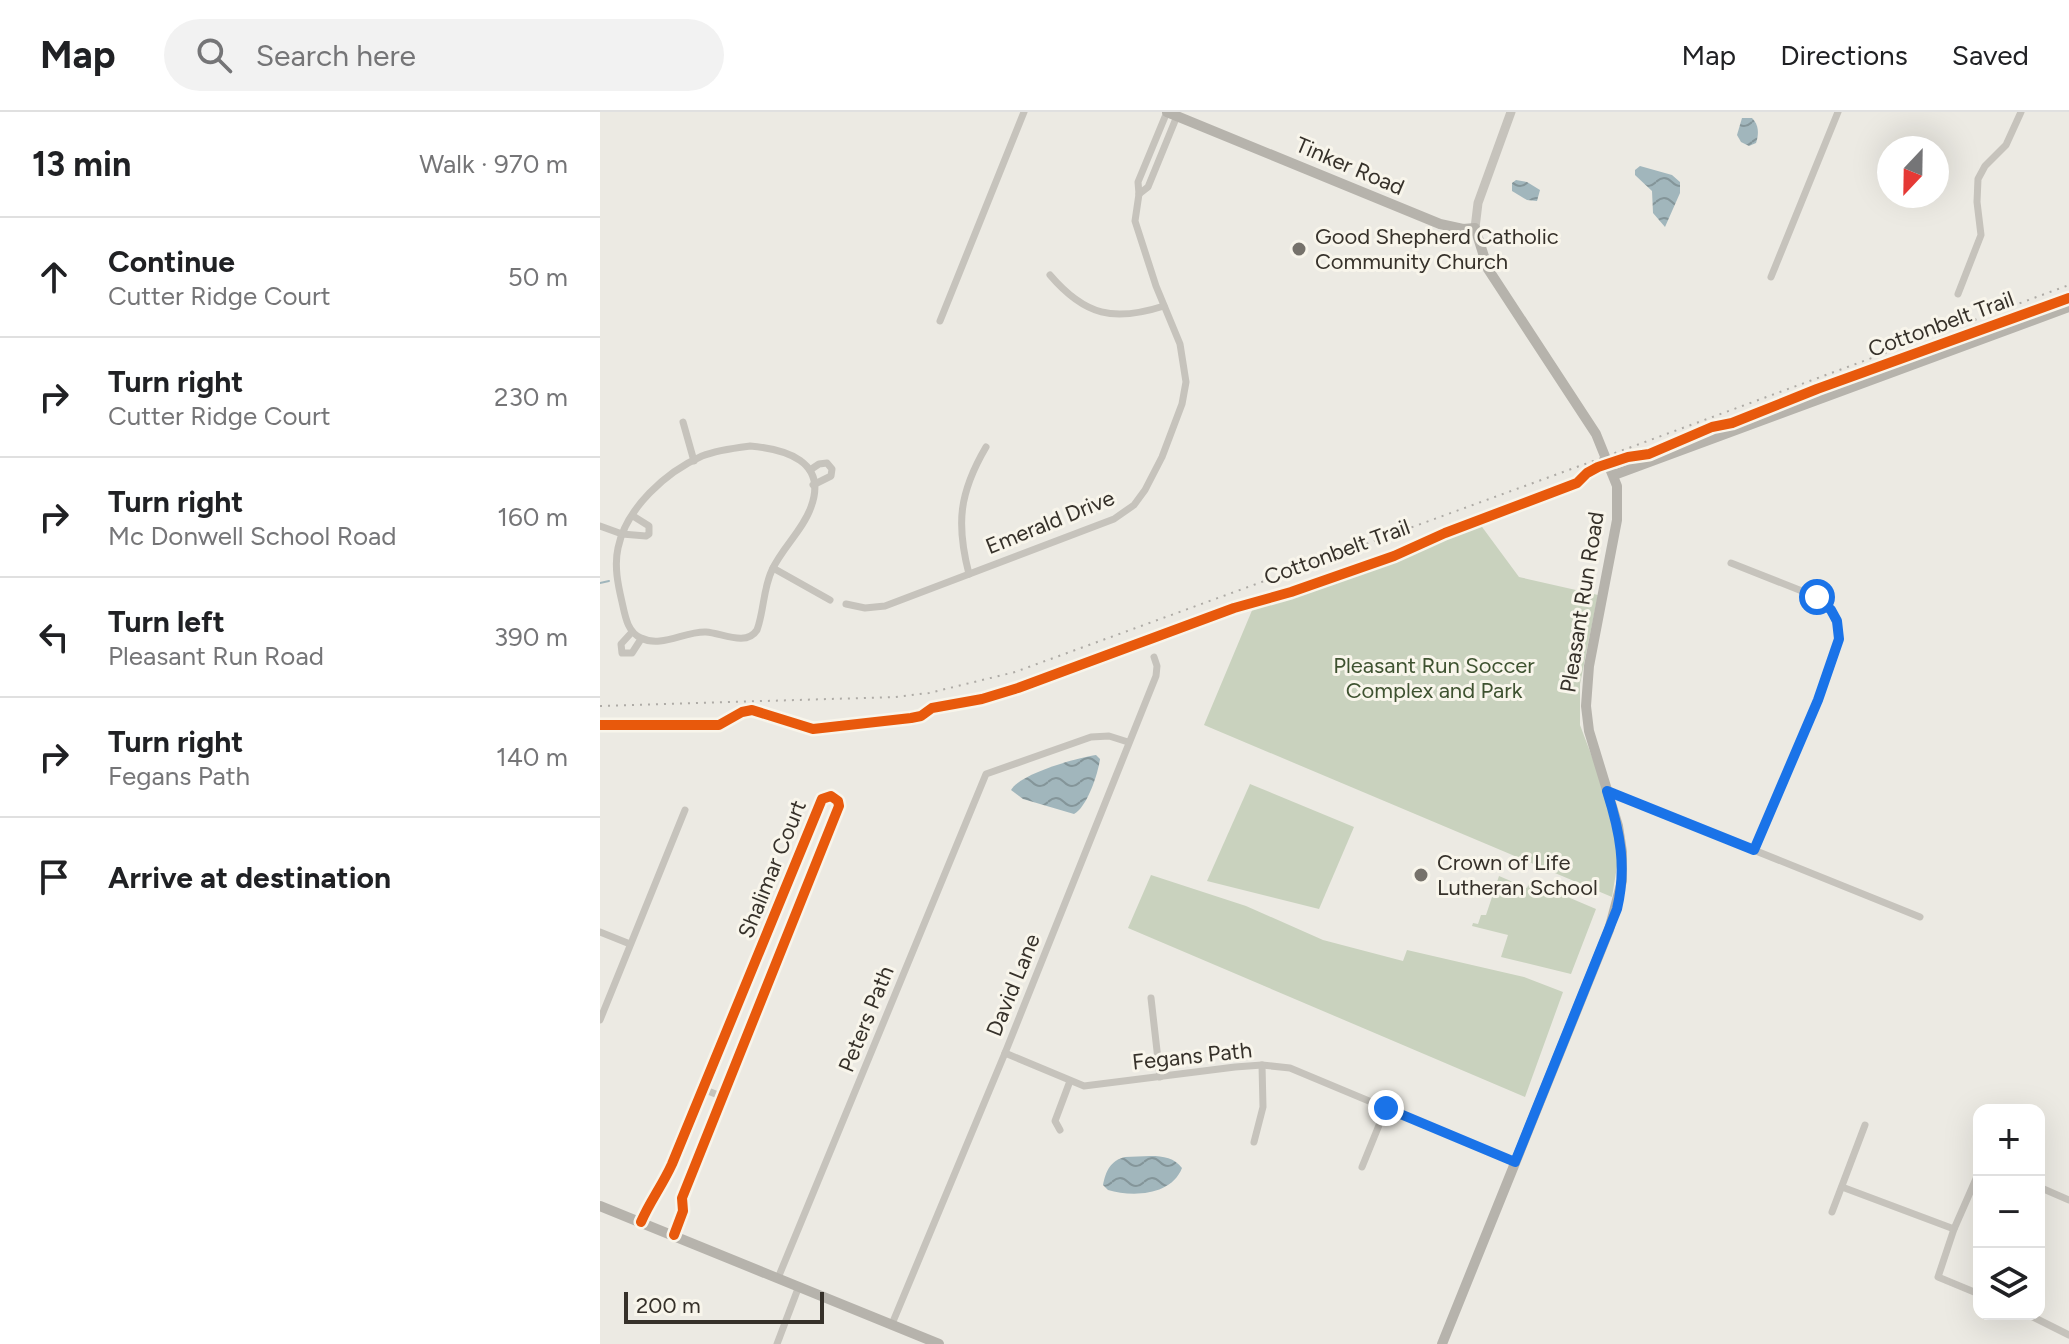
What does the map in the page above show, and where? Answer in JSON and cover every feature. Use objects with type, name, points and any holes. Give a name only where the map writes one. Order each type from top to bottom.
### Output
[{"type":"main road","name":"Tinker Road","points":[[1170,113],[1440,224],[1475,228]]},
{"type":"main road","name":"Pleasant Run Road","points":[[1442,1344],[1617,909],[1622,881],[1618,826],[1589,731],[1586,706],[1589,666],[1617,520],[1614,475],[1596,434],[1488,269],[1475,228]]},
{"type":"main road","points":[[1614,475],[2069,307]]},
{"type":"main road","points":[[600,1206],[939,1344]]},
{"type":"street","points":[[940,321],[1024,112]]},
{"type":"street","name":"Pleasant Run Road","points":[[1475,228],[1478,203],[1511,112]]},
{"type":"street","points":[[1771,277],[1838,112]]},
{"type":"street","points":[[1958,294],[1981,235],[1976,193],[1980,173],[2006,145],[2021,112]]},
{"type":"street","name":"Emerald Drive","points":[[846,604],[865,608],[885,606],[1114,519],[1140,498],[1162,457],[1182,404],[1186,382],[1180,344],[1135,221],[1139,194],[1148,187],[1170,113]]},
{"type":"street","points":[[1050,275],[1065,293],[1100,312],[1115,316],[1136,315],[1164,306]]},
{"type":"street","points":[[683,422],[694,461]]},
{"type":"street","points":[[750,446],[781,450],[810,470],[813,485],[811,508],[773,568],[762,617],[750,638],[707,632],[659,642],[641,639],[632,632],[626,620],[616,569],[622,534],[639,504],[694,461],[715,452],[750,446]]},
{"type":"street","points":[[969,574],[960,541],[962,508],[986,447]]},
{"type":"street","points":[[810,470],[827,463],[832,469],[831,476],[813,485]]},
{"type":"street","points":[[600,526],[622,534],[642,537],[649,534],[647,522],[633,516]]},
{"type":"street","points":[[1731,563],[1817,597],[1831,610],[1839,631],[1836,651],[1818,700],[1754,850]]},
{"type":"street","points":[[773,568],[830,600]]},
{"type":"street","points":[[632,632],[621,644],[622,653],[632,653],[641,639]]},
{"type":"street","name":"David Lane","points":[[892,1324],[1005,1053],[1156,676],[1154,657]]},
{"type":"street","name":"Peters Path","points":[[778,1278],[986,774],[1091,737],[1109,736],[1128,742]]},
{"type":"street","points":[[1607,791],[1920,917]]},
{"type":"street","name":"Shalimar Court","points":[[641,1222],[651,1197],[661,1189],[822,799],[831,796],[839,806],[682,1198],[683,1211],[674,1235]]},
{"type":"street","points":[[600,1020],[685,810]]},
{"type":"street","name":"Shalimar Court","points":[[782,896],[801,903]]},
{"type":"street","points":[[600,932],[630,944]]},
{"type":"street","points":[[742,995],[761,1002]]},
{"type":"street","points":[[1151,998],[1160,1077]]},
{"type":"street","name":"Fegans Path","points":[[1005,1053],[1084,1086],[1262,1065],[1290,1068],[1515,1162]]},
{"type":"street","points":[[1254,1142],[1263,1107],[1262,1065]]},
{"type":"street","points":[[1060,1130],[1055,1121],[1070,1081]]},
{"type":"street","points":[[703,1089],[723,1097]]},
{"type":"street","points":[[1362,1167],[1386,1108]]},
{"type":"street","points":[[1832,1212],[1865,1125]]},
{"type":"street","points":[[1973,1292],[1938,1277],[1954,1229],[1977,1176]]},
{"type":"street","points":[[1842,1187],[1954,1229]]},
{"type":"street","points":[[2045,1190],[2069,1200]]},
{"type":"street","points":[[777,1344],[799,1286]]},
{"type":"street","points":[[2039,1320],[2069,1335]]},
{"type":"street","points":[[907,1344],[912,1333]]},
{"type":"green space","name":"Pleasant Run Soccer Complex and Park","points":[[1474,516],[1519,577],[1598,595],[1580,684],[1580,725],[1600,778],[1619,854],[1612,897],[1204,725],[1253,608]]},
{"type":"green space","points":[[1250,784],[1354,827],[1319,909],[1207,881]]},
{"type":"green space","points":[[1151,875],[1246,906],[1323,940],[1403,961],[1407,950],[1524,977],[1563,992],[1525,1097],[1128,928]]},
{"type":"green space","points":[[1499,876],[1527,888],[1530,881],[1596,909],[1571,974],[1501,957],[1508,935],[1472,926],[1473,923],[1478,924],[1481,915],[1486,915]]},
{"type":"water","points":[[1742,118],[1752,118],[1757,127],[1756,143],[1749,146],[1741,142],[1737,135]]},
{"type":"water","points":[[1640,166],[1672,175],[1680,182],[1680,193],[1665,227],[1653,213],[1652,191],[1635,175],[1635,170]]},
{"type":"water","points":[[1516,180],[1540,190],[1537,201],[1527,200],[1512,191],[1512,183]]},
{"type":"water","points":[[1096,755],[1100,759],[1094,781],[1083,805],[1074,814],[1023,799],[1011,790],[1037,772]]},
{"type":"water","points":[[1125,1157],[1164,1157],[1182,1168],[1169,1184],[1150,1192],[1108,1190],[1103,1185],[1107,1171],[1112,1164]]},
{"type":"waterway","points":[[600,583],[609,581]]},
{"type":"railway","points":[[600,706],[895,697],[929,693],[1015,672],[2069,285]]},
{"type":"cycle path","name":"Cottonbelt Trail","points":[[600,725],[719,725],[752,710],[813,729],[911,718],[921,716],[932,708],[982,699],[1234,608],[1291,592],[1394,556],[1445,533],[1577,483],[1598,467],[1649,454],[1712,427],[1732,423],[2069,298]]},
{"type":"cycle path","points":[[641,1222],[672,1164],[822,799],[831,796],[839,806],[682,1198],[683,1211],[674,1235]]},
{"type":"place","name":"Good Shepherd Catholic Community Church","points":[[1299,249]]},
{"type":"place","name":"Crown of Life Lutheran School","points":[[1421,875]]},
{"type":"route","points":[[1386,1108],[1515,1162],[1617,909],[1622,881],[1621,838],[1607,791],[1754,850],[1818,700],[1839,639],[1837,621],[1831,610],[1817,597]]}]
